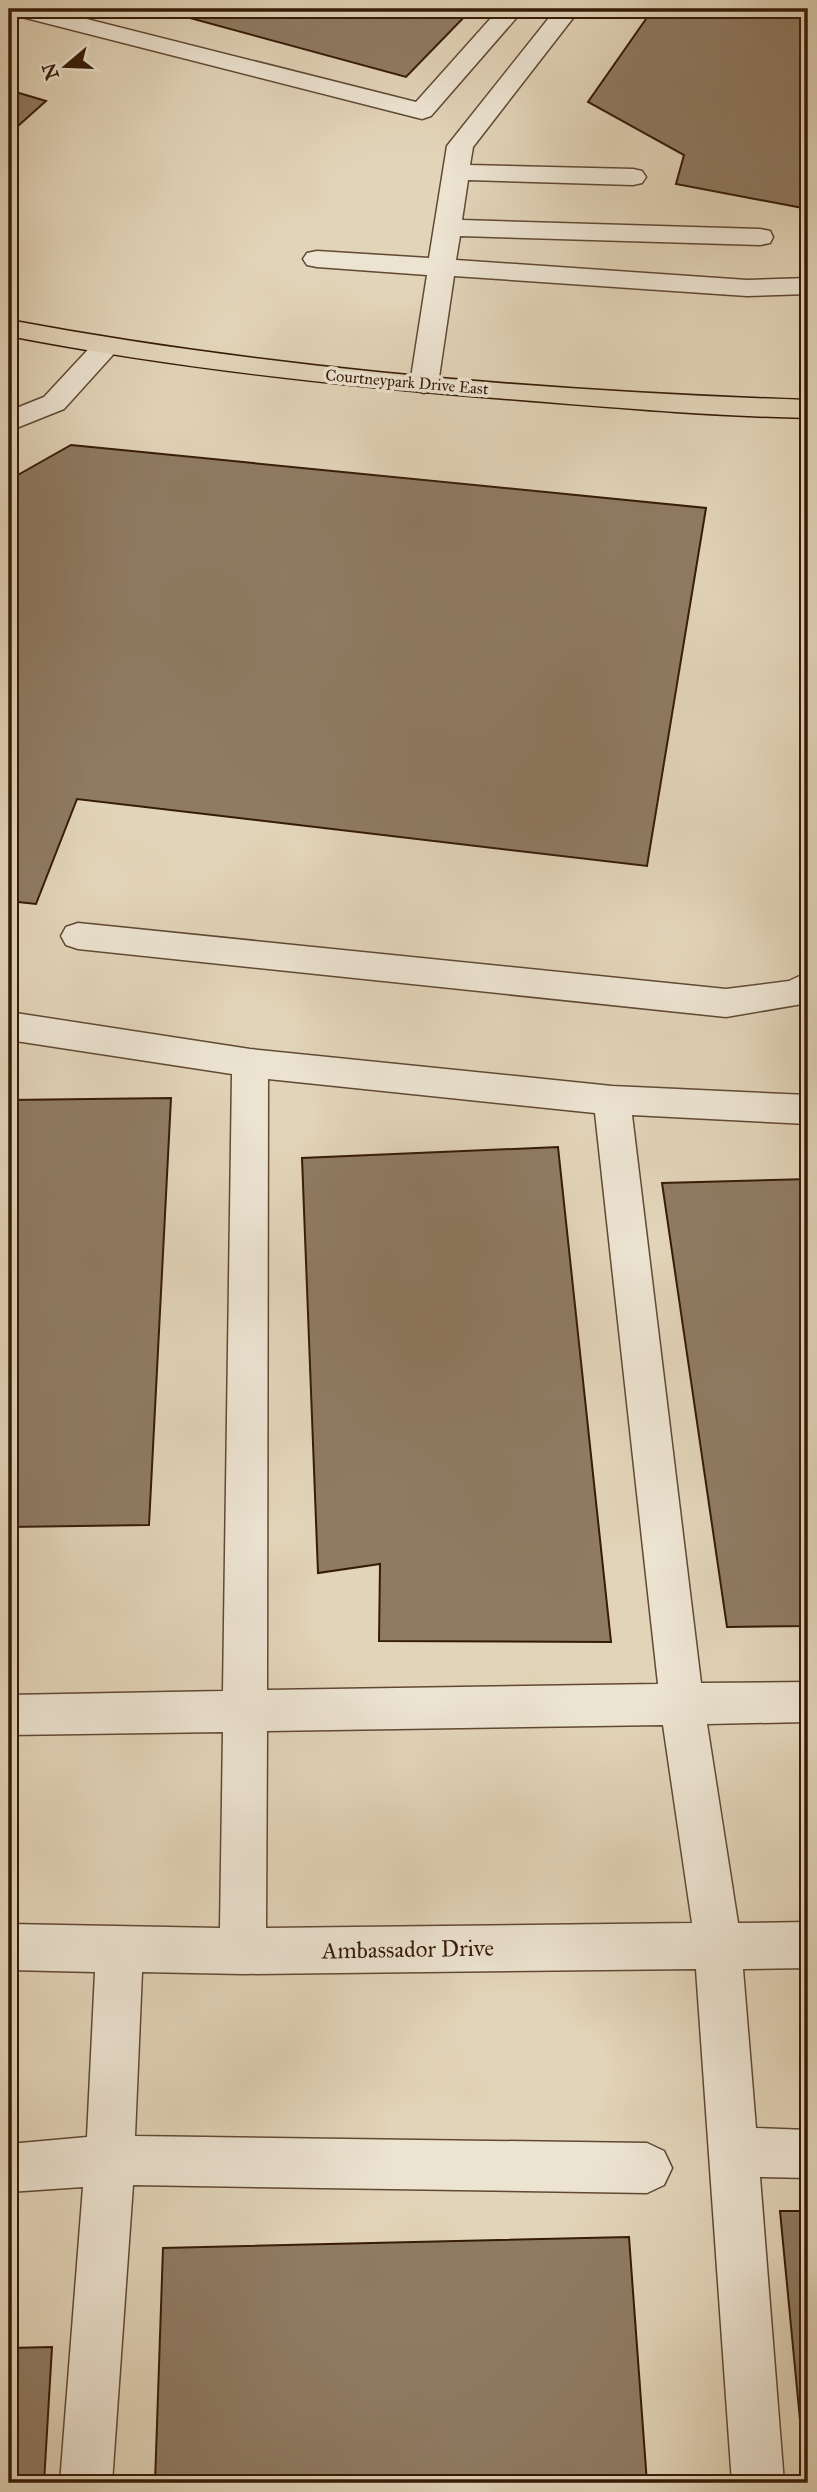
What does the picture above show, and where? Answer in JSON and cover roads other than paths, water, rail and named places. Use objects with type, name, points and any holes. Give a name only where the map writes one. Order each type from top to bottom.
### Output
[{"type":"main road","name":"Courtneypark Drive East","points":[[9,328],[106,347],[270,370],[689,406],[808,409]]},
{"type":"street","points":[[19,9],[422,111],[512,9]]},
{"type":"street","points":[[425,384],[460,146],[568,9]]},
{"type":"street","points":[[456,172],[633,177]]},
{"type":"street","points":[[447,228],[760,237]]},
{"type":"street","points":[[317,259],[747,288],[808,286]]},
{"type":"street","points":[[9,422],[54,403],[106,347]]},
{"type":"street","points":[[78,936],[726,1003],[798,993],[808,985]]},
{"type":"street","points":[[9,1026],[250,1063],[612,1100],[808,1109]]},
{"type":"street","points":[[243,1951],[250,1063]]},
{"type":"street","points":[[612,1100],[682,1703],[719,1945],[758,2483]]},
{"type":"street","points":[[9,1715],[246,1709],[808,1702]]},
{"type":"street","name":"Ambassador Drive","points":[[9,1947],[243,1951],[808,1945]]},
{"type":"street","points":[[86,2483],[110,2160],[120,1947]]},
{"type":"street","points":[[733,2152],[808,2154]]},
{"type":"street","points":[[9,2168],[110,2160],[647,2168]]}]
